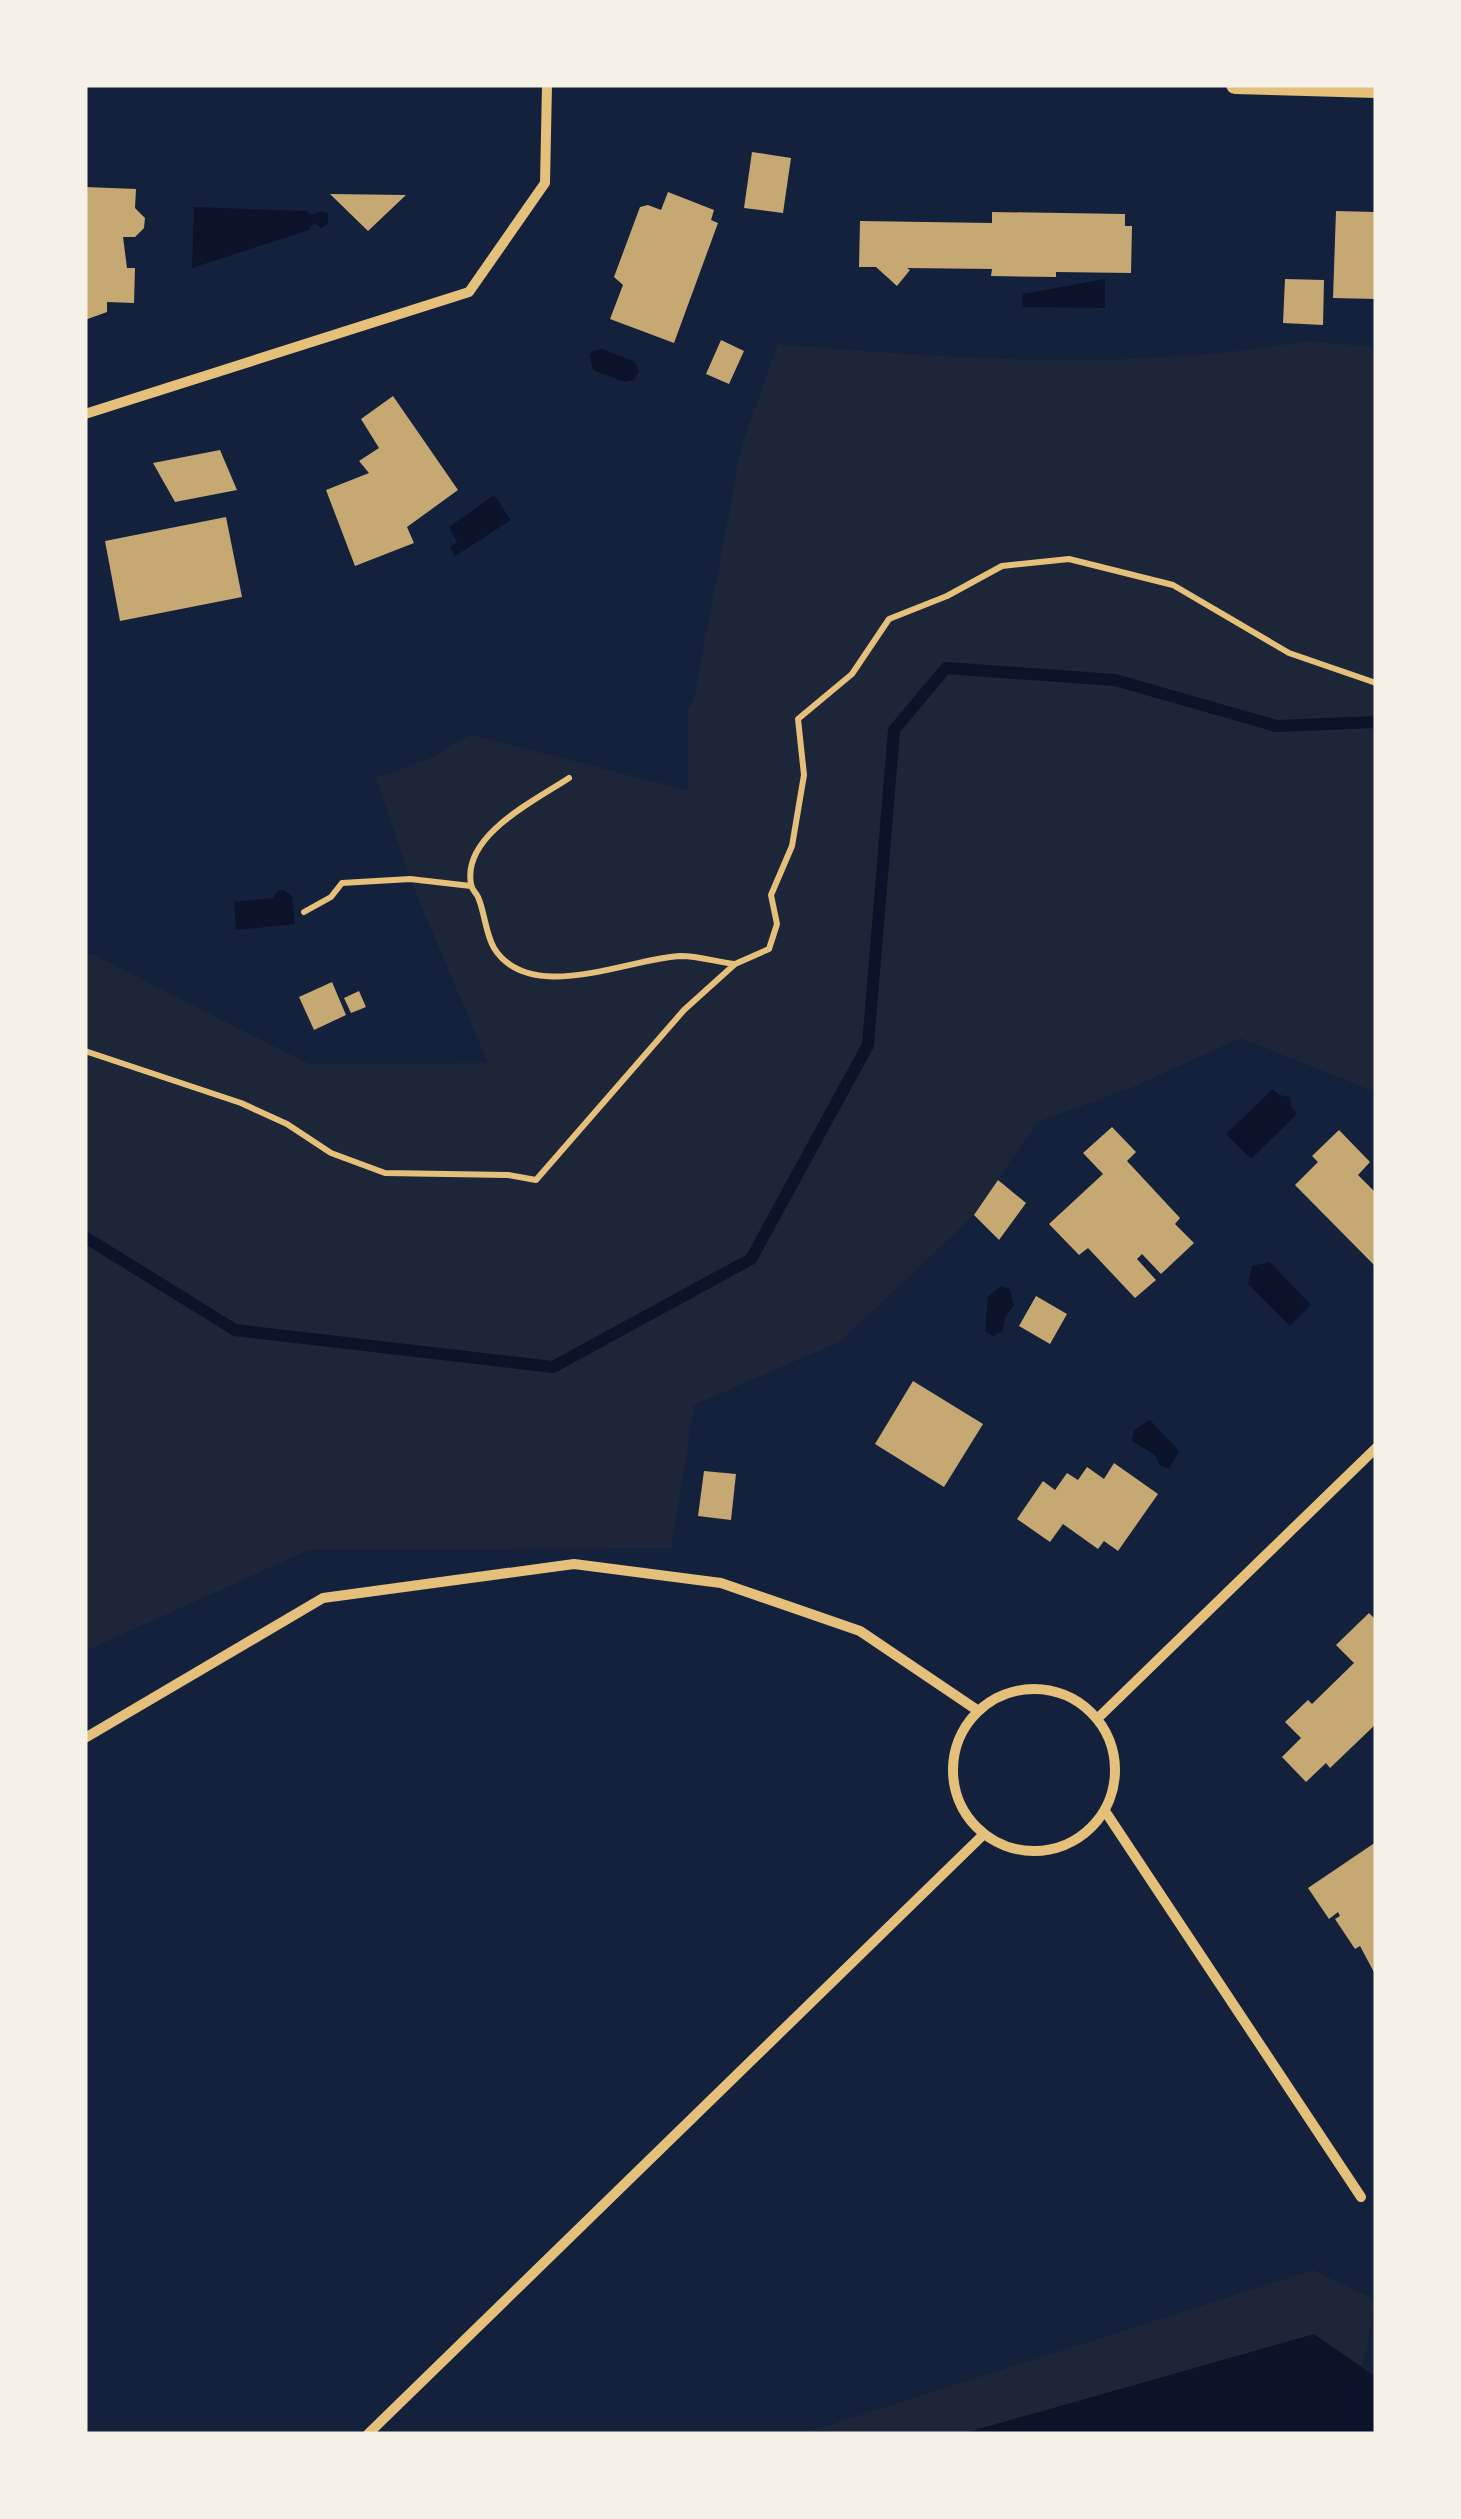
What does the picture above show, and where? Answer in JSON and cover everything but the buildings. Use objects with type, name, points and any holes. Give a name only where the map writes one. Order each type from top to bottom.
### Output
[{"type":"street","points":[[85,414],[469,292],[545,183],[546,85]]},
{"type":"street","points":[[1235,85],[1376,88]]},
{"type":"street","points":[[1097,1719],[1376,1448]]},
{"type":"street","points":[[85,1738],[323,1598],[574,1564],[721,1583],[860,1630],[977,1710]]},
{"type":"street","points":[[1039,1688],[1072,1697],[1097,1719],[1112,1748],[1115,1780],[1105,1811],[1081,1837],[1050,1850],[1015,1850],[983,1835],[961,1808],[952,1774],[958,1739],[977,1710],[1006,1693],[1039,1688]]},
{"type":"street","points":[[1105,1811],[1361,2196]]},
{"type":"street","points":[[368,2434],[983,1835]]},
{"type":"path","points":[[85,1051],[240,1103],[287,1124],[330,1153],[385,1173],[508,1175],[536,1180],[684,1010],[735,964],[770,949],[777,924],[770,895],[792,846],[804,776],[798,719],[852,674],[889,619],[948,596],[1002,566],[1069,559],[1173,585],[1289,653],[1376,683]]},
{"type":"path","points":[[569,778],[490,831],[472,869],[471,886],[495,949],[508,963],[531,976],[597,972],[682,956],[735,964]]},
{"type":"path","points":[[304,912],[330,897],[342,883],[410,879],[471,886]]},
{"type":"shaded area","points":[[194,207],[306,211],[312,215],[321,211],[328,214],[328,224],[321,228],[314,223],[309,230],[192,268]]},
{"type":"shaded area","points":[[1105,279],[1105,308],[1022,307],[1023,294]]},
{"type":"shaded area","points":[[1306,341],[1376,347],[1376,1092],[1240,1038],[1136,1086],[1037,1122],[974,1215],[841,1341],[694,1405],[671,1548],[309,1550],[85,1651],[85,955],[92,954],[309,1064],[488,1063],[410,879],[376,778],[431,758],[470,735],[688,790],[688,710],[694,699],[742,445],[778,344],[976,358],[1109,360],[1241,351]]},
{"type":"shaded area","points":[[602,349],[634,361],[639,371],[634,380],[624,382],[593,370],[592,351]]},
{"type":"shaded area","points":[[494,495],[511,520],[455,556],[450,547],[457,542],[449,527]]},
{"type":"shaded area","points":[[284,890],[292,896],[295,924],[236,930],[234,902],[273,898],[277,891]]},
{"type":"shaded area","points":[[1273,1089],[1290,1097],[1297,1114],[1251,1159],[1226,1134]]},
{"type":"shaded area","points":[[1270,1262],[1311,1305],[1290,1326],[1248,1284],[1252,1266]]},
{"type":"shaded area","points":[[1001,1286],[1010,1289],[1014,1305],[1005,1317],[1003,1331],[993,1336],[985,1331],[988,1297]]},
{"type":"shaded area","points":[[1150,1420],[1179,1451],[1169,1469],[1132,1441],[1134,1430]]},
{"type":"shaded area","points":[[1313,2270],[1376,2300],[1362,2367],[1376,2377],[1376,2434],[801,2434]]},
{"type":"shaded area","points":[[1314,2334],[1376,2377],[1376,2434],[961,2434]]},
{"type":"waterway","points":[[85,1237],[235,1330],[553,1367],[751,1259],[868,1045],[894,730],[946,668],[1115,680],[1276,726],[1376,722]]}]
